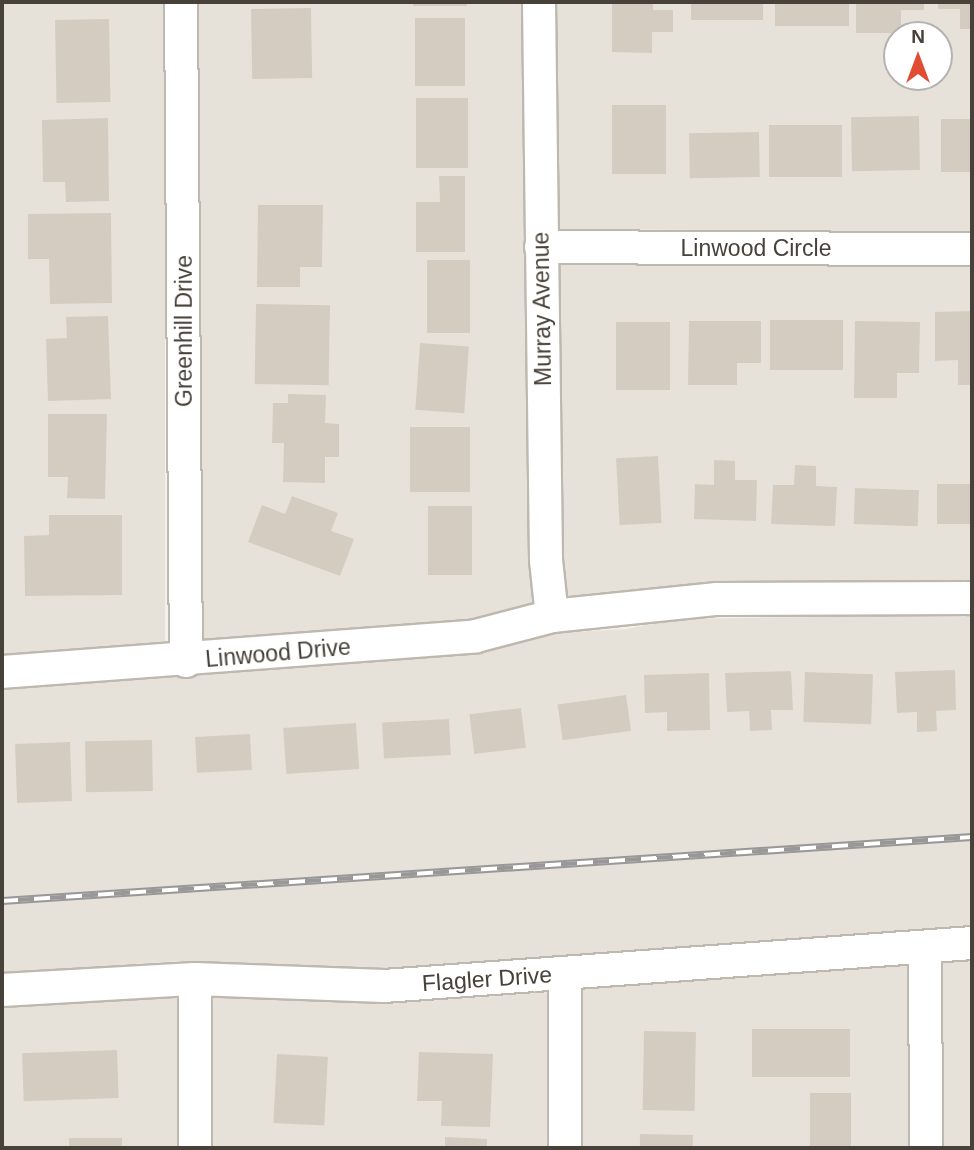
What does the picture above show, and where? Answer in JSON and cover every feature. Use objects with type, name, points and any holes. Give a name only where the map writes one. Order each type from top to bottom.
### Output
[{"type":"street","name":"Greenhill Drive","points":[[181,2],[186,661]]},
{"type":"street","name":"Murray Avenue","points":[[539,2],[545,560],[552,616]]},
{"type":"street","name":"Linwood Circle","points":[[541,247],[972,249]]},
{"type":"street","points":[[552,616],[717,598],[972,598]]},
{"type":"street","name":"Linwood Drive","points":[[2,672],[186,661],[476,636],[552,616]]},
{"type":"street","name":"Flagler Drive","points":[[2,990],[195,979],[384,986],[972,943]]},
{"type":"street","points":[[925,947],[926,1148]]},
{"type":"street","points":[[565,974],[565,1148]]},
{"type":"street","points":[[195,979],[195,1148]]},
{"type":"shaded area","points":[[2,2],[165,2],[165,655],[2,655]]},
{"type":"shaded area","points":[[196,2],[523,2],[530,561],[535,603],[474,619],[201,642]]},
{"type":"shaded area","points":[[554,2],[972,2],[972,232],[556,229]]},
{"type":"shaded area","points":[[556,264],[972,266],[972,581],[717,581],[624,595],[565,598]]},
{"type":"shaded area","points":[[972,615],[972,925],[385,969],[180,961],[2,973],[2,690],[477,653],[553,633],[626,629],[679,619]]},
{"type":"shaded area","points":[[941,961],[972,961],[972,1148],[941,1148]]},
{"type":"shaded area","points":[[580,965],[910,965],[910,1148],[580,1148]]},
{"type":"shaded area","points":[[550,992],[550,1148],[211,1148],[210,996],[385,1004]]},
{"type":"shaded area","points":[[2,997],[180,997],[180,1148],[2,1148]]},
{"type":"building","points":[[413,2],[467,2],[467,6],[413,6]]},
{"type":"building","points":[[612,2],[653,2],[653,10],[673,10],[673,32],[652,32],[652,53],[612,52]]},
{"type":"building","points":[[691,2],[763,2],[763,20],[691,20]]},
{"type":"building","points":[[775,2],[849,2],[849,26],[775,26]]},
{"type":"building","points":[[856,2],[924,2],[924,10],[901,10],[901,21],[883,21],[883,33],[856,33]]},
{"type":"building","points":[[938,2],[972,2],[972,29],[960,29],[960,9],[938,9]]},
{"type":"building","points":[[311,8],[312,78],[252,79],[251,9]]},
{"type":"building","points":[[415,18],[465,18],[465,86],[415,86]]},
{"type":"building","points":[[109,19],[110,102],[56,103],[55,20]]},
{"type":"building","points":[[416,98],[468,98],[468,168],[416,168]]},
{"type":"building","points":[[612,105],[666,105],[666,174],[612,174]]},
{"type":"building","points":[[919,116],[920,170],[852,171],[851,117]]},
{"type":"building","points":[[108,118],[109,201],[66,202],[65,182],[43,182],[42,120]]},
{"type":"building","points":[[941,119],[972,119],[972,172],[941,172]]},
{"type":"building","points":[[769,125],[842,125],[842,177],[769,177]]},
{"type":"building","points":[[759,132],[760,177],[690,178],[689,133]]},
{"type":"building","points":[[439,176],[465,176],[465,252],[416,252],[416,202],[440,202]]},
{"type":"building","points":[[258,205],[323,205],[322,267],[300,267],[300,287],[257,287]]},
{"type":"building","points":[[111,213],[112,303],[50,304],[49,259],[28,259],[28,214]]},
{"type":"building","points":[[427,260],[470,260],[470,333],[427,333]]},
{"type":"building","points":[[256,304],[330,305],[329,385],[255,384]]},
{"type":"building","points":[[972,311],[972,385],[958,385],[958,360],[935,361],[935,312]]},
{"type":"building","points":[[108,316],[111,399],[48,401],[46,339],[67,338],[66,317]]},
{"type":"building","points":[[770,320],[843,320],[843,370],[770,370]]},
{"type":"building","points":[[689,321],[761,321],[761,363],[737,363],[737,385],[688,385]]},
{"type":"building","points":[[855,321],[920,322],[919,373],[897,373],[897,398],[854,398]]},
{"type":"building","points":[[616,322],[670,322],[670,390],[616,390]]},
{"type":"building","points":[[420,343],[469,346],[464,413],[415,410]]},
{"type":"building","points":[[288,394],[326,395],[325,423],[339,424],[339,457],[325,457],[325,483],[283,482],[284,443],[272,443],[273,403],[288,403]]},
{"type":"building","points":[[48,414],[107,414],[105,499],[67,498],[68,477],[48,477]]},
{"type":"building","points":[[410,427],[470,427],[470,492],[410,492]]},
{"type":"building","points":[[658,456],[662,523],[620,525],[616,458]]},
{"type":"building","points":[[714,460],[735,461],[735,480],[757,480],[756,521],[694,519],[695,484],[714,485]]},
{"type":"building","points":[[795,465],[816,466],[816,486],[837,487],[835,526],[771,524],[773,485],[794,485]]},
{"type":"building","points":[[937,484],[972,484],[972,524],[937,524]]},
{"type":"building","points":[[855,488],[919,490],[918,526],[854,524]]},
{"type":"building","points":[[292,496],[338,513],[331,531],[354,539],[340,576],[248,542],[262,505],[285,514]]},
{"type":"building","points":[[428,506],[472,506],[472,575],[428,575]]},
{"type":"building","points":[[49,515],[122,515],[122,595],[25,596],[24,536],[49,535]]},
{"type":"building","points":[[955,670],[956,710],[936,711],[937,731],[917,732],[917,712],[897,713],[895,672]]},
{"type":"building","points":[[791,671],[793,710],[771,710],[772,730],[750,731],[749,711],[727,712],[725,673]]},
{"type":"building","points":[[805,672],[873,674],[871,724],[803,722]]},
{"type":"building","points":[[709,673],[710,730],[667,731],[667,712],[645,713],[644,675]]},
{"type":"building","points":[[626,695],[631,731],[563,740],[558,705]]},
{"type":"building","points":[[521,708],[526,748],[474,754],[469,714]]},
{"type":"building","points":[[449,719],[451,755],[384,758],[382,723]]},
{"type":"building","points":[[356,723],[359,769],[286,774],[283,728]]},
{"type":"building","points":[[250,734],[252,770],[197,773],[195,737]]},
{"type":"building","points":[[152,740],[153,791],[86,792],[85,741]]},
{"type":"building","points":[[70,742],[72,801],[17,803],[15,744]]},
{"type":"building","points":[[752,1029],[850,1029],[850,1077],[752,1077]]},
{"type":"building","points":[[644,1031],[696,1032],[695,1111],[643,1110]]},
{"type":"building","points":[[117,1050],[119,1098],[24,1101],[22,1053]]},
{"type":"building","points":[[419,1052],[493,1054],[490,1127],[441,1126],[442,1101],[417,1101]]},
{"type":"building","points":[[277,1054],[328,1057],[324,1126],[273,1123]]},
{"type":"building","points":[[810,1093],[851,1093],[851,1148],[810,1148]]},
{"type":"building","points":[[640,1134],[693,1135],[693,1148],[640,1148]]},
{"type":"building","points":[[445,1137],[487,1139],[487,1148],[445,1148]]},
{"type":"building","points":[[69,1138],[122,1138],[122,1148],[69,1148]]},
{"type":"railway","points":[[2,901],[972,837]]}]
